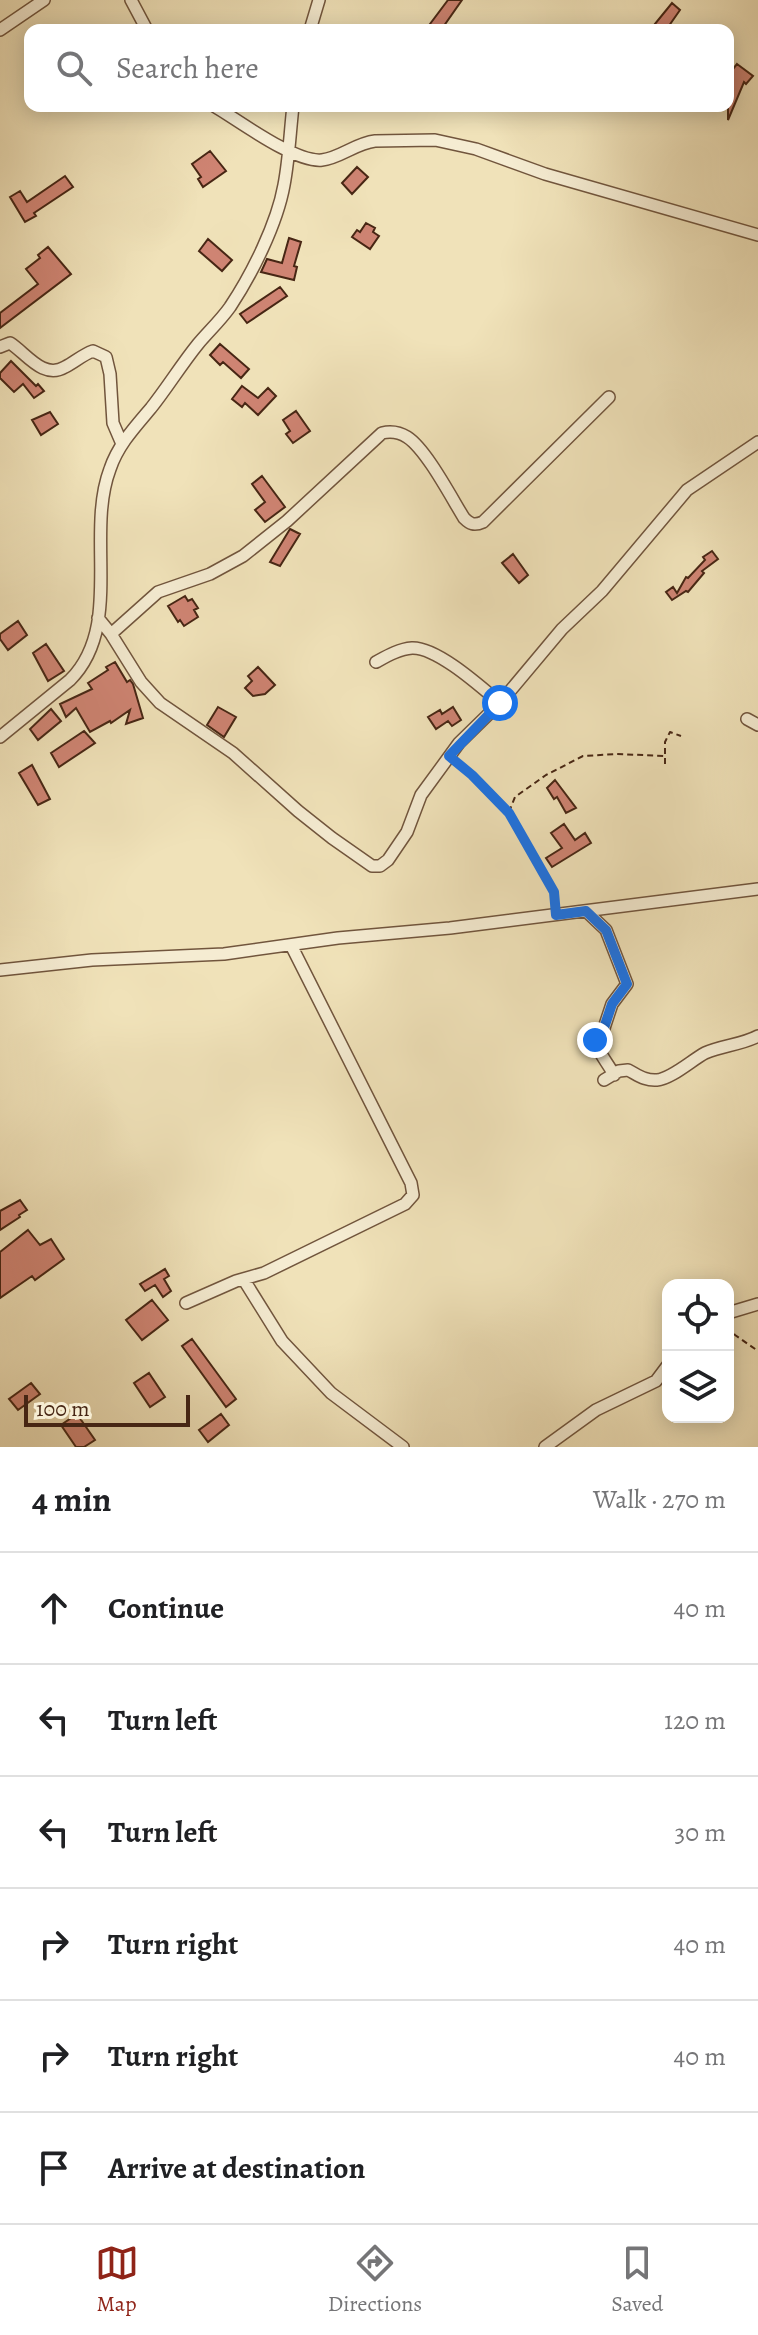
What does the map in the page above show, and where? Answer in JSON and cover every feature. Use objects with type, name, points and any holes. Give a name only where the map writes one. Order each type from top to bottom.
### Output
[{"type":"street","points":[[0,30],[44,0]]},
{"type":"street","points":[[131,0],[144,24]]},
{"type":"street","points":[[312,24],[319,0]]},
{"type":"street","points":[[224,112],[289,152],[305,158],[328,159],[367,142],[414,140],[451,143],[502,157],[553,177],[758,235]]},
{"type":"street","points":[[0,737],[81,669],[90,653],[98,618],[103,493],[111,465],[122,444],[228,309],[254,265],[279,205],[292,112]]},
{"type":"street","points":[[0,347],[10,343],[48,371],[59,370],[93,351],[106,357],[113,423],[122,444]]},
{"type":"street","points":[[111,634],[158,592],[210,574],[243,556],[287,521],[382,433],[400,433],[417,445],[464,518],[469,523],[478,524],[609,397]]},
{"type":"street","points":[[98,618],[141,682],[160,703],[233,753],[298,811],[372,866],[380,866],[388,860],[407,832],[421,795],[449,756],[500,703],[562,629],[602,591],[687,490],[758,442]]},
{"type":"street","points":[[376,662],[410,648],[420,649],[460,670],[500,703]]},
{"type":"street","points":[[0,970],[92,960],[197,956],[758,889]]},
{"type":"street","points":[[586,911],[606,930],[627,984],[612,1004],[603,1031],[595,1040],[608,1062],[609,1077],[628,1070],[645,1080],[660,1080],[705,1054],[758,1036]]},
{"type":"street","points":[[186,1303],[236,1281],[264,1273],[405,1204],[413,1195],[411,1183],[291,945]]},
{"type":"street","points":[[244,1280],[282,1341],[331,1393],[403,1447]]},
{"type":"street","points":[[734,1311],[758,1304]]},
{"type":"street","points":[[545,1447],[596,1410],[656,1381],[662,1373]]},
{"type":"path","points":[[665,764],[665,742],[670,732],[681,736]]},
{"type":"path","points":[[449,756],[509,813],[554,892],[556,915]]},
{"type":"path","points":[[509,813],[515,797],[546,775],[583,756],[664,756]]},
{"type":"path","points":[[734,1334],[758,1351]]},
{"type":"building","points":[[448,0],[462,0],[445,24],[430,24]]},
{"type":"building","points":[[672,3],[680,10],[670,24],[655,24]]},
{"type":"building","points":[[737,64],[753,76],[746,84],[744,82],[734,106],[734,68]]},
{"type":"building","points":[[210,151],[226,171],[203,187],[198,179],[201,177],[192,164]]},
{"type":"building","points":[[357,167],[368,177],[352,194],[342,183]]},
{"type":"building","points":[[65,176],[73,187],[25,222],[10,197],[20,191],[27,202]]},
{"type":"building","points":[[366,223],[375,228],[373,232],[379,236],[370,249],[352,237]]},
{"type":"building","points":[[289,238],[301,242],[294,266],[297,267],[294,280],[261,272],[267,259],[282,263]]},
{"type":"building","points":[[208,239],[232,260],[222,271],[199,251]]},
{"type":"building","points":[[48,247],[71,274],[0,328],[0,313],[38,284],[26,269]]},
{"type":"building","points":[[280,287],[287,296],[247,323],[240,314]]},
{"type":"building","points":[[220,344],[249,369],[241,378],[210,355]]},
{"type":"building","points":[[11,361],[44,391],[34,398],[23,384],[14,392],[0,378],[0,373]]},
{"type":"building","points":[[242,386],[258,398],[268,388],[276,396],[258,415],[245,403],[242,407],[232,399]]},
{"type":"building","points":[[296,411],[310,431],[293,443],[286,434],[290,431],[283,420]]},
{"type":"building","points":[[50,412],[58,424],[41,435],[32,420]]},
{"type":"building","points":[[262,476],[285,507],[265,522],[255,510],[265,502],[252,484]]},
{"type":"building","points":[[290,529],[300,534],[280,566],[270,562]]},
{"type":"building","points":[[712,551],[718,559],[702,571],[704,573],[688,592],[672,600],[666,592],[673,587],[677,593],[686,577]]},
{"type":"building","points":[[513,554],[528,575],[519,583],[502,563]]},
{"type":"building","points":[[185,596],[188,601],[192,599],[198,608],[194,610],[198,617],[184,626],[168,606]]},
{"type":"building","points":[[18,621],[27,635],[8,650],[0,634]]},
{"type":"building","points":[[46,644],[64,671],[48,681],[33,653]]},
{"type":"building","points":[[115,662],[127,682],[130,680],[133,684],[143,718],[126,724],[130,710],[90,732],[76,708],[66,717],[60,704],[92,689],[88,683]]},
{"type":"building","points":[[258,667],[275,685],[265,694],[253,696],[245,688],[252,681],[248,676]]},
{"type":"building","points":[[218,707],[236,717],[224,737],[207,725]]},
{"type":"building","points":[[453,707],[461,720],[452,726],[448,721],[436,729],[428,717],[440,710],[442,714]]},
{"type":"building","points":[[51,709],[61,721],[38,740],[30,729]]},
{"type":"building","points":[[84,731],[95,743],[59,767],[51,753]]},
{"type":"building","points":[[32,765],[50,799],[38,805],[19,773]]},
{"type":"building","points":[[555,780],[576,808],[566,813],[557,797],[554,799],[547,788]]},
{"type":"building","points":[[564,824],[575,840],[585,833],[591,843],[552,867],[546,858],[562,848],[551,833]]},
{"type":"building","points":[[20,1200],[27,1210],[0,1230],[0,1211]]},
{"type":"building","points":[[28,1230],[40,1245],[51,1239],[64,1259],[35,1280],[32,1276],[0,1298],[0,1252]]},
{"type":"building","points":[[165,1269],[169,1276],[164,1279],[171,1291],[163,1297],[155,1285],[145,1291],[140,1284]]},
{"type":"building","points":[[152,1300],[168,1320],[142,1340],[126,1320]]},
{"type":"building","points":[[192,1339],[236,1399],[226,1407],[182,1346]]},
{"type":"building","points":[[149,1373],[165,1397],[150,1407],[134,1383]]},
{"type":"building","points":[[31,1383],[40,1394],[18,1410],[9,1399]]},
{"type":"building","points":[[77,1414],[95,1440],[84,1447],[76,1447],[61,1425]]},
{"type":"building","points":[[221,1414],[229,1425],[208,1442],[199,1430]]},
{"type":"route","points":[[500,703],[449,756],[509,813],[554,892],[556,915],[586,911],[606,930],[627,984],[612,1004],[603,1031],[595,1040]]}]
